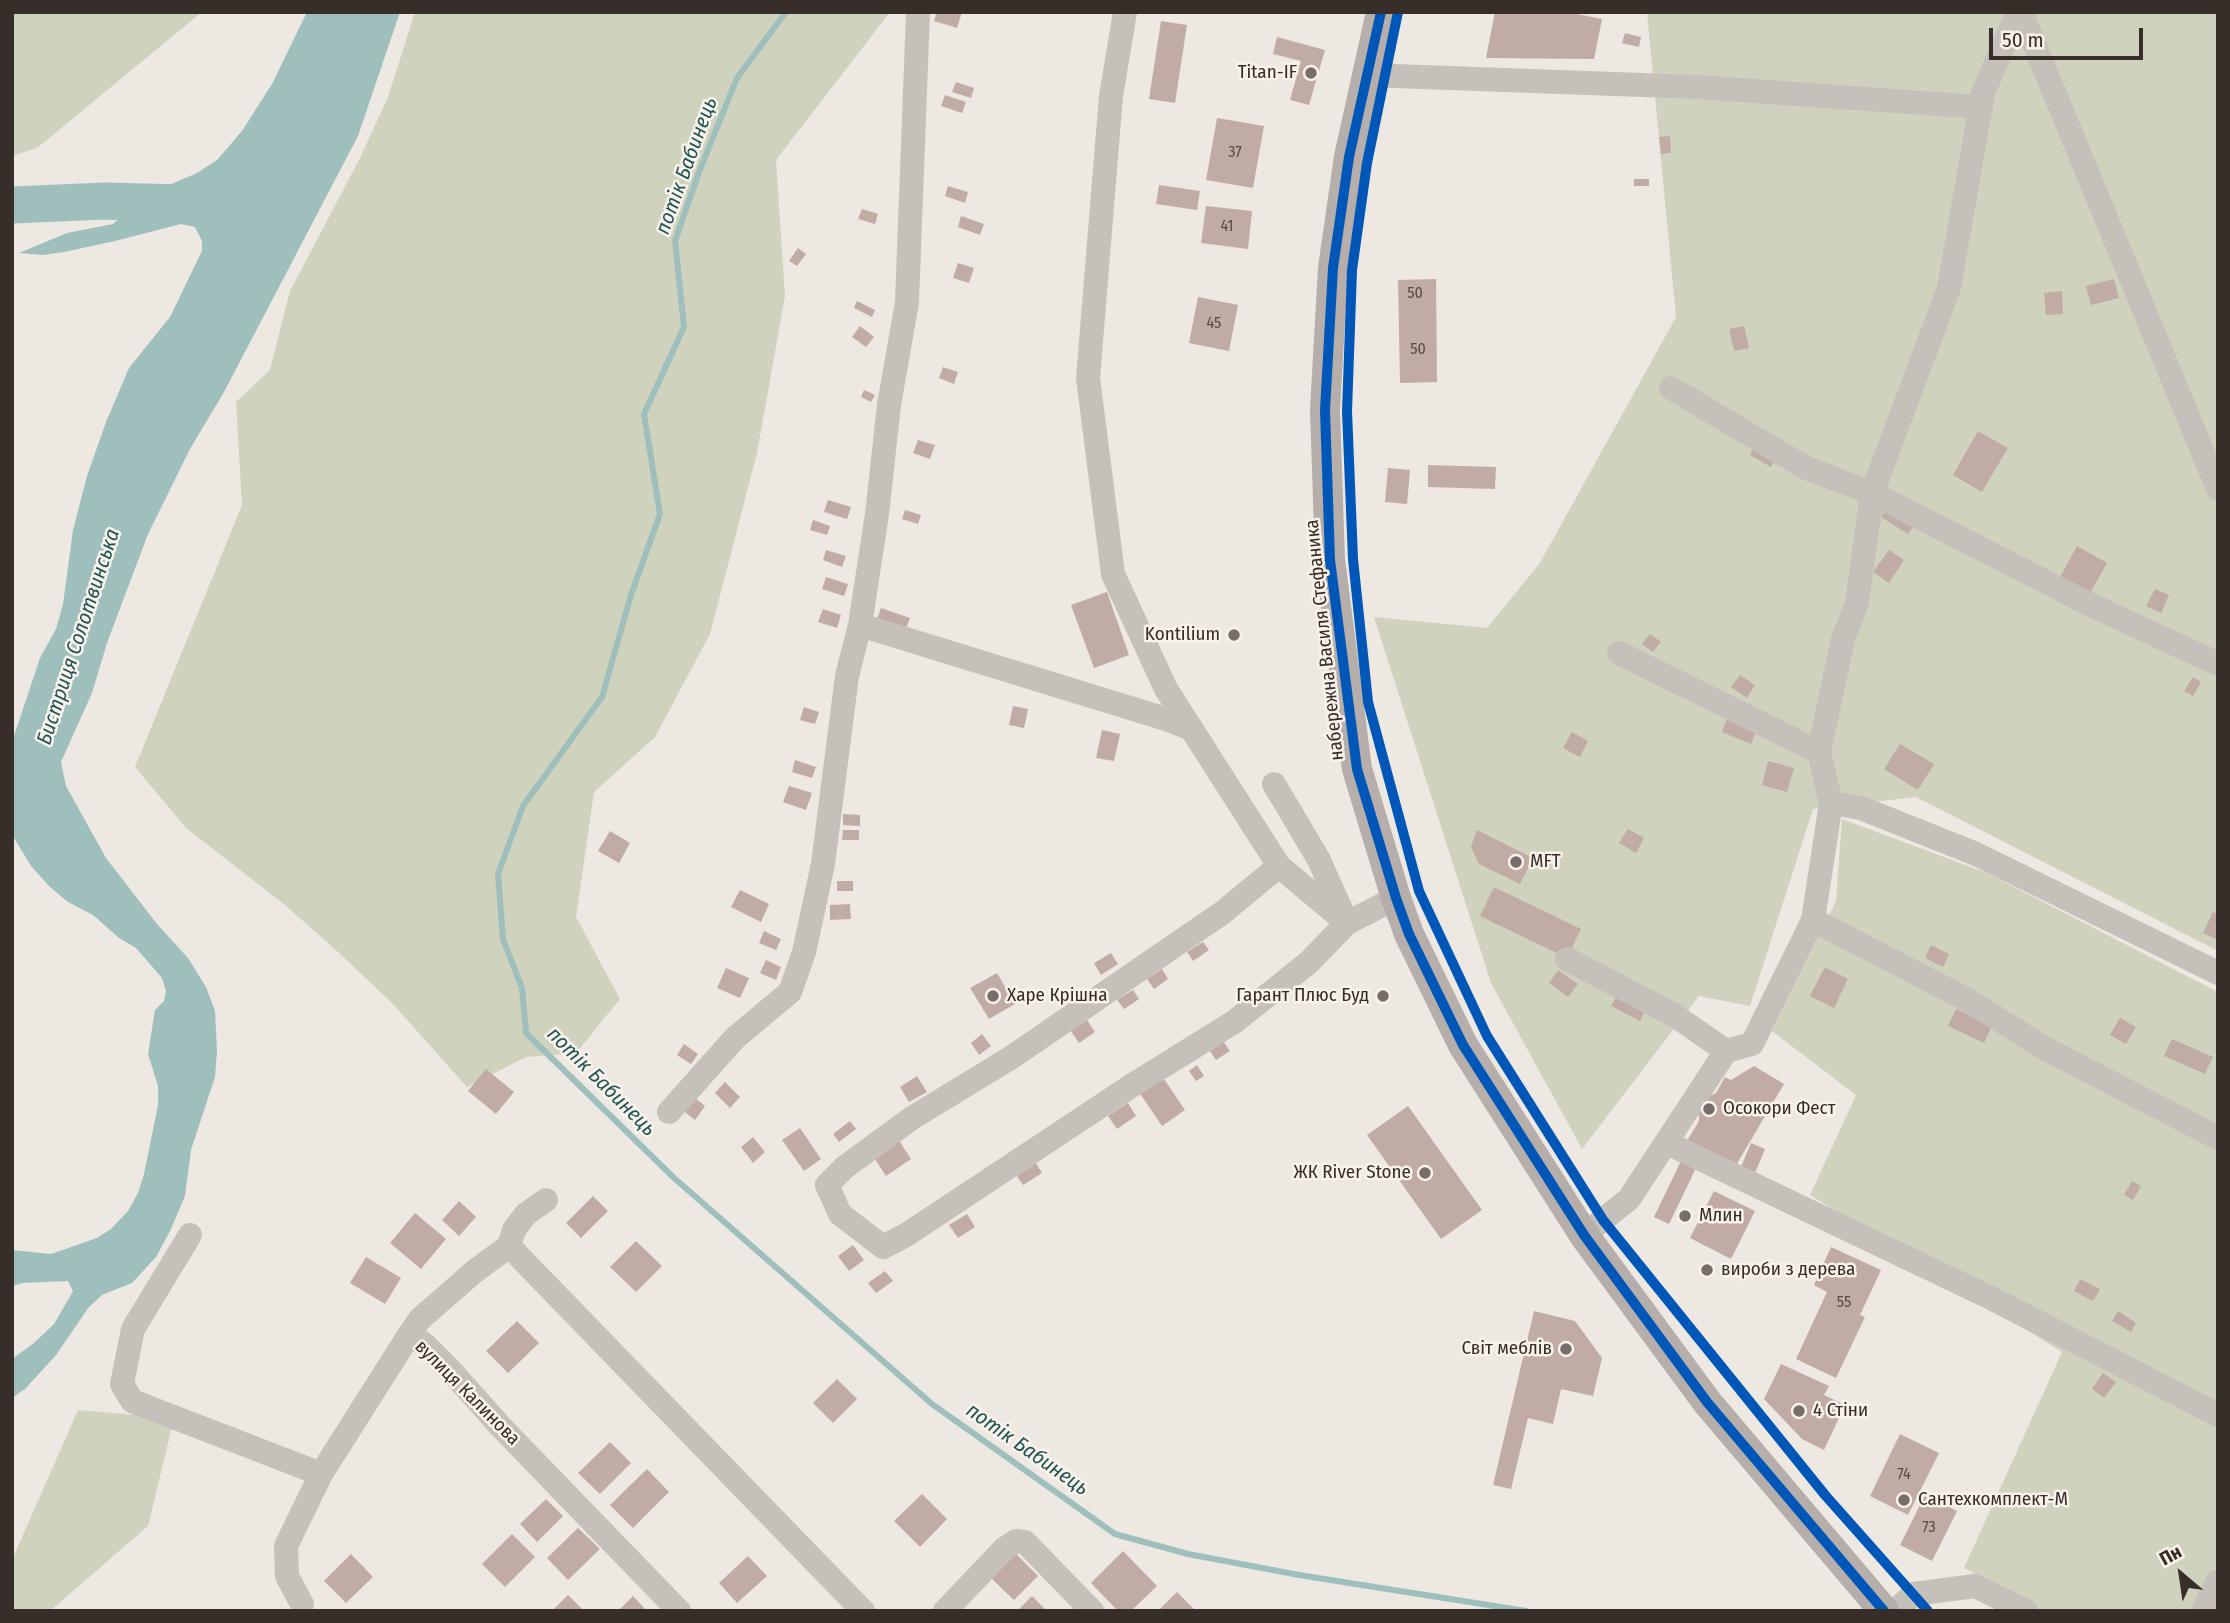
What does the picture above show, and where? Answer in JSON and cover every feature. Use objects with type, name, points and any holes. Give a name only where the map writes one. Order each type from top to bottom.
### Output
[{"type":"main road","name":"набережна Василя Стефаника","points":[[1381,12],[1349,157],[1333,268],[1325,410],[1330,560],[1357,769],[1396,898],[1409,934],[1463,1045],[1584,1236],[1707,1402],[1884,1611]]},
{"type":"street","points":[[669,1112],[735,1038],[790,992],[804,952],[823,864],[847,676],[860,625],[877,514],[889,405],[907,302],[918,12]]},
{"type":"street","points":[[1125,12],[1111,96],[1088,378],[1113,575],[1166,689],[1279,866],[1346,923]]},
{"type":"street","points":[[1584,1236],[1629,1199],[1726,1051],[1752,1044],[1813,920],[1831,803],[1819,752],[1843,639],[1857,603],[1872,493],[1949,288],[1983,93],[2020,12]]},
{"type":"street","points":[[2020,12],[2218,489]]},
{"type":"street","points":[[1367,75],[1697,86],[1981,107]]},
{"type":"street","points":[[1671,388],[1806,468],[1872,493],[2089,604],[2218,664]]},
{"type":"street","points":[[860,625],[1192,729]]},
{"type":"street","points":[[1619,653],[1819,752]]},
{"type":"street","points":[[1274,784],[1319,860],[1346,923]]},
{"type":"street","points":[[1831,803],[1861,808],[1976,854],[2218,973]]},
{"type":"street","points":[[1279,866],[1222,913],[1012,1057],[912,1118],[845,1167],[827,1185],[840,1214],[883,1247],[906,1235],[1130,1086],[1234,1022],[1308,963],[1346,923],[1396,898]]},
{"type":"street","points":[[1813,920],[1966,999],[2046,1049],[2218,1138]]},
{"type":"street","points":[[1567,959],[1674,1016],[1726,1051]]},
{"type":"street","points":[[1667,1143],[1993,1298],[2218,1415]]},
{"type":"street","points":[[409,1335],[420,1319],[475,1271],[509,1246],[513,1230],[526,1214],[546,1200]]},
{"type":"street","points":[[190,1235],[133,1329],[122,1384],[132,1401],[321,1474]]},
{"type":"street","points":[[509,1246],[863,1611]]},
{"type":"street","name":"вулиця Калинова","points":[[298,1609],[287,1576],[286,1546],[321,1474],[409,1335],[433,1353],[679,1611]]},
{"type":"street","points":[[945,1611],[998,1555],[1016,1541],[1025,1542],[1092,1611]]},
{"type":"street","points":[[2203,1611],[2218,1581]]},
{"type":"street","points":[[1895,1611],[1914,1594],[1975,1586],[2026,1611]]},
{"type":"green space","points":[[12,12],[202,12],[37,148],[12,156]]},
{"type":"green space","points":[[415,12],[890,12],[776,160],[785,296],[757,453],[710,634],[655,737],[594,792],[576,917],[620,999],[576,1053],[526,1057],[467,1087],[392,1003],[337,951],[285,905],[186,828],[135,767],[242,505],[236,402],[270,370],[290,291],[360,158],[388,97]]},
{"type":"green space","points":[[1647,12],[2218,12],[2218,951],[1916,797],[1813,809],[1750,1006],[1699,996],[1582,1149],[1491,983],[1374,617],[1487,628],[1540,563],[1676,317]]},
{"type":"green space","points":[[1842,819],[1987,873],[2218,992],[2218,1611],[2043,1611],[1964,1568],[2062,1352],[1810,1195],[1856,1095],[1772,1031],[1836,901]]},
{"type":"green space","points":[[78,1410],[174,1418],[148,1526],[50,1611],[12,1611],[12,1560]]},
{"type":"water","points":[[307,12],[400,12],[358,136],[224,392],[190,449],[148,534],[107,643],[92,693],[61,762],[66,786],[106,858],[157,924],[188,958],[206,987],[215,1011],[215,1077],[191,1150],[185,1196],[156,1257],[132,1283],[102,1295],[89,1307],[56,1355],[25,1389],[12,1398],[12,1359],[54,1324],[73,1291],[68,1281],[12,1286],[12,1250],[51,1254],[97,1238],[111,1229],[128,1211],[144,1174],[158,1105],[158,1086],[148,1054],[155,1010],[164,1001],[166,991],[162,978],[136,948],[119,938],[93,915],[68,902],[31,866],[14,838],[12,742],[40,658],[56,629],[63,604],[73,530],[87,476],[106,422],[129,368],[170,317],[202,251],[202,241],[195,227],[181,224],[64,252],[43,255],[19,253],[67,233],[113,224],[146,195],[197,173],[217,160],[242,131],[272,84]]},
{"type":"building","points":[[937,12],[962,12],[957,28],[934,21]]},
{"type":"building","points":[[1495,12],[1567,12],[1602,19],[1594,59],[1486,58]]},
{"type":"building","points":[[1161,21],[1187,25],[1175,103],[1149,99]]},
{"type":"building","points":[[1625,33],[1641,37],[1639,47],[1622,43]]},
{"type":"building","points":[[1277,37],[1325,50],[1309,105],[1290,100],[1301,61],[1273,54]]},
{"type":"building","points":[[956,82],[974,88],[971,98],[952,92]]},
{"type":"building","points":[[945,95],[966,102],[962,113],[941,106]]},
{"type":"building","points":[[1217,118],[1264,126],[1253,188],[1206,180]]},
{"type":"building","points":[[1670,136],[1671,153],[1661,154],[1659,137]]},
{"type":"building","points":[[1634,179],[1649,179],[1649,186],[1634,186]]},
{"type":"building","points":[[1159,185],[1200,191],[1197,210],[1156,204]]},
{"type":"building","points":[[948,186],[968,192],[965,203],[945,196]]},
{"type":"building","points":[[1206,206],[1252,211],[1248,249],[1201,243]]},
{"type":"building","points":[[862,209],[878,214],[875,224],[858,219]]},
{"type":"building","points":[[961,216],[984,224],[980,235],[958,227]]},
{"type":"building","points":[[798,248],[806,254],[797,266],[789,261]]},
{"type":"building","points":[[958,263],[974,268],[969,283],[953,278]]},
{"type":"building","points":[[1436,279],[1437,382],[1400,383],[1398,280]]},
{"type":"building","points":[[2114,279],[2119,298],[2091,305],[2086,286]]},
{"type":"building","points":[[2062,291],[2063,314],[2046,315],[2044,293]]},
{"type":"building","points":[[1198,297],[1238,305],[1229,351],[1189,343]]},
{"type":"building","points":[[857,301],[875,310],[872,317],[854,308]]},
{"type":"building","points":[[860,326],[874,337],[866,347],[852,337]]},
{"type":"building","points":[[1744,326],[1749,348],[1734,351],[1729,329]]},
{"type":"building","points":[[943,367],[958,372],[954,384],[939,378]]},
{"type":"building","points":[[864,390],[875,395],[871,402],[861,397]]},
{"type":"building","points":[[1978,431],[2008,448],[1982,492],[1953,475]]},
{"type":"building","points":[[918,440],[935,445],[930,459],[913,453]]},
{"type":"building","points":[[1755,445],[1777,457],[1771,467],[1750,455]]},
{"type":"building","points":[[1428,465],[1496,467],[1495,489],[1428,487]]},
{"type":"building","points":[[1388,468],[1410,470],[1407,504],[1385,502]]},
{"type":"building","points":[[828,500],[851,507],[847,519],[824,512]]},
{"type":"building","points":[[1886,509],[1913,526],[1908,534],[1881,517]]},
{"type":"building","points":[[905,510],[921,515],[918,524],[902,519]]},
{"type":"building","points":[[813,520],[830,526],[827,535],[810,530]]},
{"type":"building","points":[[2077,546],[2107,563],[2090,593],[2060,577]]},
{"type":"building","points":[[826,550],[846,556],[842,567],[823,560]]},
{"type":"building","points":[[1889,550],[1904,560],[1889,583],[1873,572]]},
{"type":"building","points":[[826,577],[848,584],[844,596],[822,589]]},
{"type":"building","points":[[2155,589],[2169,595],[2161,613],[2146,606]]},
{"type":"building","points":[[1107,592],[1129,655],[1094,668],[1071,605]]},
{"type":"building","points":[[881,608],[910,618],[905,631],[876,622]]},
{"type":"building","points":[[823,609],[841,615],[837,628],[818,622]]},
{"type":"building","points":[[1650,634],[1661,642],[1653,652],[1642,644]]},
{"type":"building","points":[[1740,675],[1755,685],[1747,698],[1731,687]]},
{"type":"building","points":[[2193,677],[2201,682],[2193,696],[2184,691]]},
{"type":"building","points":[[1013,706],[1028,709],[1024,728],[1009,725]]},
{"type":"building","points":[[804,707],[819,712],[815,724],[800,720]]},
{"type":"building","points":[[1728,715],[1758,726],[1751,744],[1722,732]]},
{"type":"building","points":[[1102,730],[1120,734],[1114,761],[1096,758]]},
{"type":"building","points":[[1572,732],[1588,741],[1580,757],[1563,748]]},
{"type":"building","points":[[1900,744],[1934,764],[1918,790],[1884,769]]},
{"type":"building","points":[[795,760],[816,767],[812,778],[792,772]]},
{"type":"building","points":[[1768,761],[1794,768],[1787,792],[1762,785]]},
{"type":"building","points":[[789,786],[812,793],[806,810],[783,802]]},
{"type":"building","points":[[843,814],[860,815],[860,826],[843,825]]},
{"type":"building","points":[[1628,829],[1644,838],[1636,853],[1619,843]]},
{"type":"building","points":[[843,830],[859,830],[859,840],[842,840]]},
{"type":"building","points":[[1477,830],[1533,858],[1520,884],[1479,864],[1471,847]]},
{"type":"building","points":[[610,831],[630,843],[619,863],[598,851]]},
{"type":"building","points":[[837,881],[853,881],[853,891],[837,891]]},
{"type":"building","points":[[1494,887],[1581,929],[1567,958],[1480,916]]},
{"type":"building","points":[[740,890],[769,904],[761,922],[731,907]]},
{"type":"building","points":[[850,904],[851,919],[830,920],[830,905]]},
{"type":"building","points":[[2213,912],[2218,914],[2218,940],[2203,933]]},
{"type":"building","points":[[764,931],[781,939],[776,950],[759,943]]},
{"type":"building","points":[[1203,942],[1209,950],[1193,961],[1187,952]]},
{"type":"building","points":[[1931,945],[1949,954],[1943,967],[1925,958]]},
{"type":"building","points":[[1111,953],[1118,964],[1101,975],[1094,963]]},
{"type":"building","points":[[766,960],[781,967],[776,980],[760,973]]},
{"type":"building","points":[[1825,967],[1848,979],[1834,1008],[1810,996]]},
{"type":"building","points":[[726,968],[749,978],[740,998],[717,988]]},
{"type":"building","points":[[1162,969],[1168,979],[1154,989],[1147,979]]},
{"type":"building","points":[[1558,970],[1578,984],[1568,997],[1549,983]]},
{"type":"building","name":"Харе Крішна","points":[[997,973],[1015,1004],[989,1019],[970,988]]},
{"type":"building","points":[[1133,990],[1139,999],[1124,1009],[1117,1000]]},
{"type":"building","points":[[1618,994],[1646,1009],[1640,1021],[1611,1006]]},
{"type":"building","points":[[1956,1009],[1992,1025],[1984,1043],[1948,1026]]},
{"type":"building","points":[[2120,1018],[2136,1027],[2126,1044],[2110,1035]]},
{"type":"building","points":[[1087,1020],[1095,1032],[1079,1043],[1071,1031]]},
{"type":"building","points":[[982,1034],[991,1046],[979,1055],[971,1043]]},
{"type":"building","points":[[2172,1039],[2213,1057],[2205,1074],[2164,1056]]},
{"type":"building","points":[[1223,1041],[1230,1051],[1216,1060],[1210,1051]]},
{"type":"building","points":[[684,1044],[698,1054],[691,1064],[677,1055]]},
{"type":"building","points":[[1197,1065],[1204,1076],[1196,1081],[1189,1071]]},
{"type":"building","points":[[1754,1066],[1784,1084],[1732,1172],[1685,1144],[1699,1121],[1699,1102],[1716,1093],[1725,1077],[1731,1080]]},
{"type":"building","points":[[486,1069],[514,1092],[496,1114],[468,1091]]},
{"type":"building","points":[[917,1076],[927,1092],[909,1102],[900,1087]]},
{"type":"building","points":[[1162,1076],[1185,1110],[1162,1126],[1139,1092]]},
{"type":"building","points":[[725,1082],[740,1097],[730,1108],[715,1093]]},
{"type":"building","points":[[690,1094],[705,1106],[695,1120],[680,1108]]},
{"type":"building","points":[[1128,1103],[1136,1116],[1117,1129],[1108,1116]]},
{"type":"building","name":"ЖК River Stone","points":[[1408,1106],[1482,1210],[1441,1239],[1367,1135]]},
{"type":"building","points":[[850,1121],[856,1129],[839,1142],[833,1134]]},
{"type":"building","points":[[800,1128],[821,1159],[804,1171],[782,1140]]},
{"type":"building","points":[[753,1137],[765,1152],[753,1163],[741,1147]]},
{"type":"building","points":[[898,1139],[911,1159],[886,1176],[873,1156]]},
{"type":"building","points":[[1751,1143],[1765,1149],[1752,1180],[1738,1174]]},
{"type":"building","points":[[1681,1161],[1696,1168],[1669,1224],[1654,1217]]},
{"type":"building","points":[[1036,1163],[1042,1173],[1023,1185],[1017,1176]]},
{"type":"building","points":[[2132,1181],[2141,1186],[2133,1200],[2124,1195]]},
{"type":"building","points":[[1714,1191],[1755,1211],[1731,1259],[1690,1238]]},
{"type":"building","points":[[593,1196],[608,1211],[581,1238],[566,1223]]},
{"type":"building","points":[[459,1201],[476,1217],[459,1236],[442,1220]]},
{"type":"building","points":[[415,1213],[446,1239],[421,1269],[390,1243]]},
{"type":"building","points":[[967,1214],[975,1227],[958,1238],[949,1225]]},
{"type":"building","points":[[636,1241],[662,1266],[636,1292],[610,1267]]},
{"type":"building","points":[[853,1245],[864,1260],[849,1271],[838,1256]]},
{"type":"building","points":[[1831,1247],[1881,1270],[1860,1315],[1865,1317],[1836,1378],[1796,1359],[1827,1292],[1814,1285]]},
{"type":"building","points":[[366,1257],[401,1278],[385,1304],[350,1283]]},
{"type":"building","points":[[885,1271],[893,1281],[876,1293],[868,1283]]},
{"type":"building","points":[[2080,1279],[2100,1289],[2093,1301],[2074,1291]]},
{"type":"building","points":[[1534,1311],[1575,1321],[1602,1358],[1593,1396],[1561,1389],[1553,1424],[1528,1418],[1511,1489],[1493,1485]]},
{"type":"building","points":[[2118,1311],[2136,1323],[2131,1332],[2112,1321]]},
{"type":"building","points":[[517,1321],[539,1343],[508,1373],[486,1351]]},
{"type":"building","points":[[1781,1364],[1829,1386],[1824,1395],[1845,1405],[1824,1450],[1802,1439],[1764,1399]]},
{"type":"building","points":[[2103,1373],[2116,1382],[2104,1398],[2092,1389]]},
{"type":"building","points":[[837,1379],[857,1399],[833,1423],[813,1403]]},
{"type":"building","points":[[1900,1434],[1939,1453],[1908,1515],[1870,1496]]},
{"type":"building","points":[[610,1442],[631,1463],[600,1494],[578,1473]]},
{"type":"building","points":[[647,1469],[669,1492],[633,1528],[610,1505]]},
{"type":"building","points":[[922,1494],[947,1519],[920,1547],[894,1521]]},
{"type":"building","points":[[1925,1495],[1957,1511],[1932,1561],[1900,1545]]},
{"type":"building","points":[[546,1499],[563,1516],[537,1542],[520,1524]]},
{"type":"building","points":[[578,1528],[600,1549],[568,1580],[547,1558]]},
{"type":"building","points":[[512,1534],[535,1557],[505,1587],[482,1564]]},
{"type":"building","points":[[1123,1551],[1157,1586],[1131,1611],[1118,1611],[1091,1583]]},
{"type":"building","points":[[351,1554],[373,1577],[346,1603],[324,1581]]},
{"type":"building","points":[[1016,1554],[1038,1576],[1014,1600],[991,1578]]},
{"type":"building","points":[[748,1556],[767,1576],[737,1603],[719,1583]]},
{"type":"building","points":[[1177,1592],[1196,1611],[1158,1611]]},
{"type":"building","points":[[568,1595],[584,1611],[552,1611]]},
{"type":"building","points":[[633,1596],[647,1611],[618,1611]]},
{"type":"building","points":[[1032,1596],[1047,1611],[1017,1611]]},
{"type":"waterway","name":"потік Бабинець","points":[[786,12],[737,78],[675,241],[684,327],[644,414],[660,514],[631,595],[602,697],[523,806],[498,874],[503,939],[522,988],[526,1033],[673,1177],[932,1404],[1115,1534],[1188,1554],[1299,1575],[1526,1611]]},
{"type":"waterway","name":"Бистриця Солотвинська","points":[[12,205],[105,201],[186,203]]},
{"type":"cycle path","points":[[1381,12],[1349,157],[1333,268],[1325,410],[1330,560],[1357,769],[1396,898],[1409,934],[1463,1045],[1584,1235],[1707,1402],[1884,1611]]},
{"type":"cycle path","points":[[1398,12],[1367,163],[1352,270],[1347,411],[1353,559],[1368,702],[1419,891],[1487,1036],[1603,1220],[1825,1495],[1928,1611]]},
{"type":"place","name":"Titan-IF","points":[[1311,73]]},
{"type":"place","name":"Kontilium","points":[[1234,635]]},
{"type":"place","name":"MFT","points":[[1516,862]]},
{"type":"place","name":"Харе Крішна","points":[[993,996]]},
{"type":"place","name":"Гарант Плюс Буд","points":[[1383,996]]},
{"type":"place","name":"Осокори Фест","points":[[1709,1109]]},
{"type":"place","name":"ЖК River Stone","points":[[1425,1173]]},
{"type":"place","name":"Млин","points":[[1685,1216]]},
{"type":"place","name":"вироби з дерева","points":[[1707,1270]]},
{"type":"place","name":"Світ меблів","points":[[1566,1349]]},
{"type":"place","name":"4 Стіни","points":[[1799,1411]]},
{"type":"place","name":"Сантехкомплект-М","points":[[1904,1500]]}]
